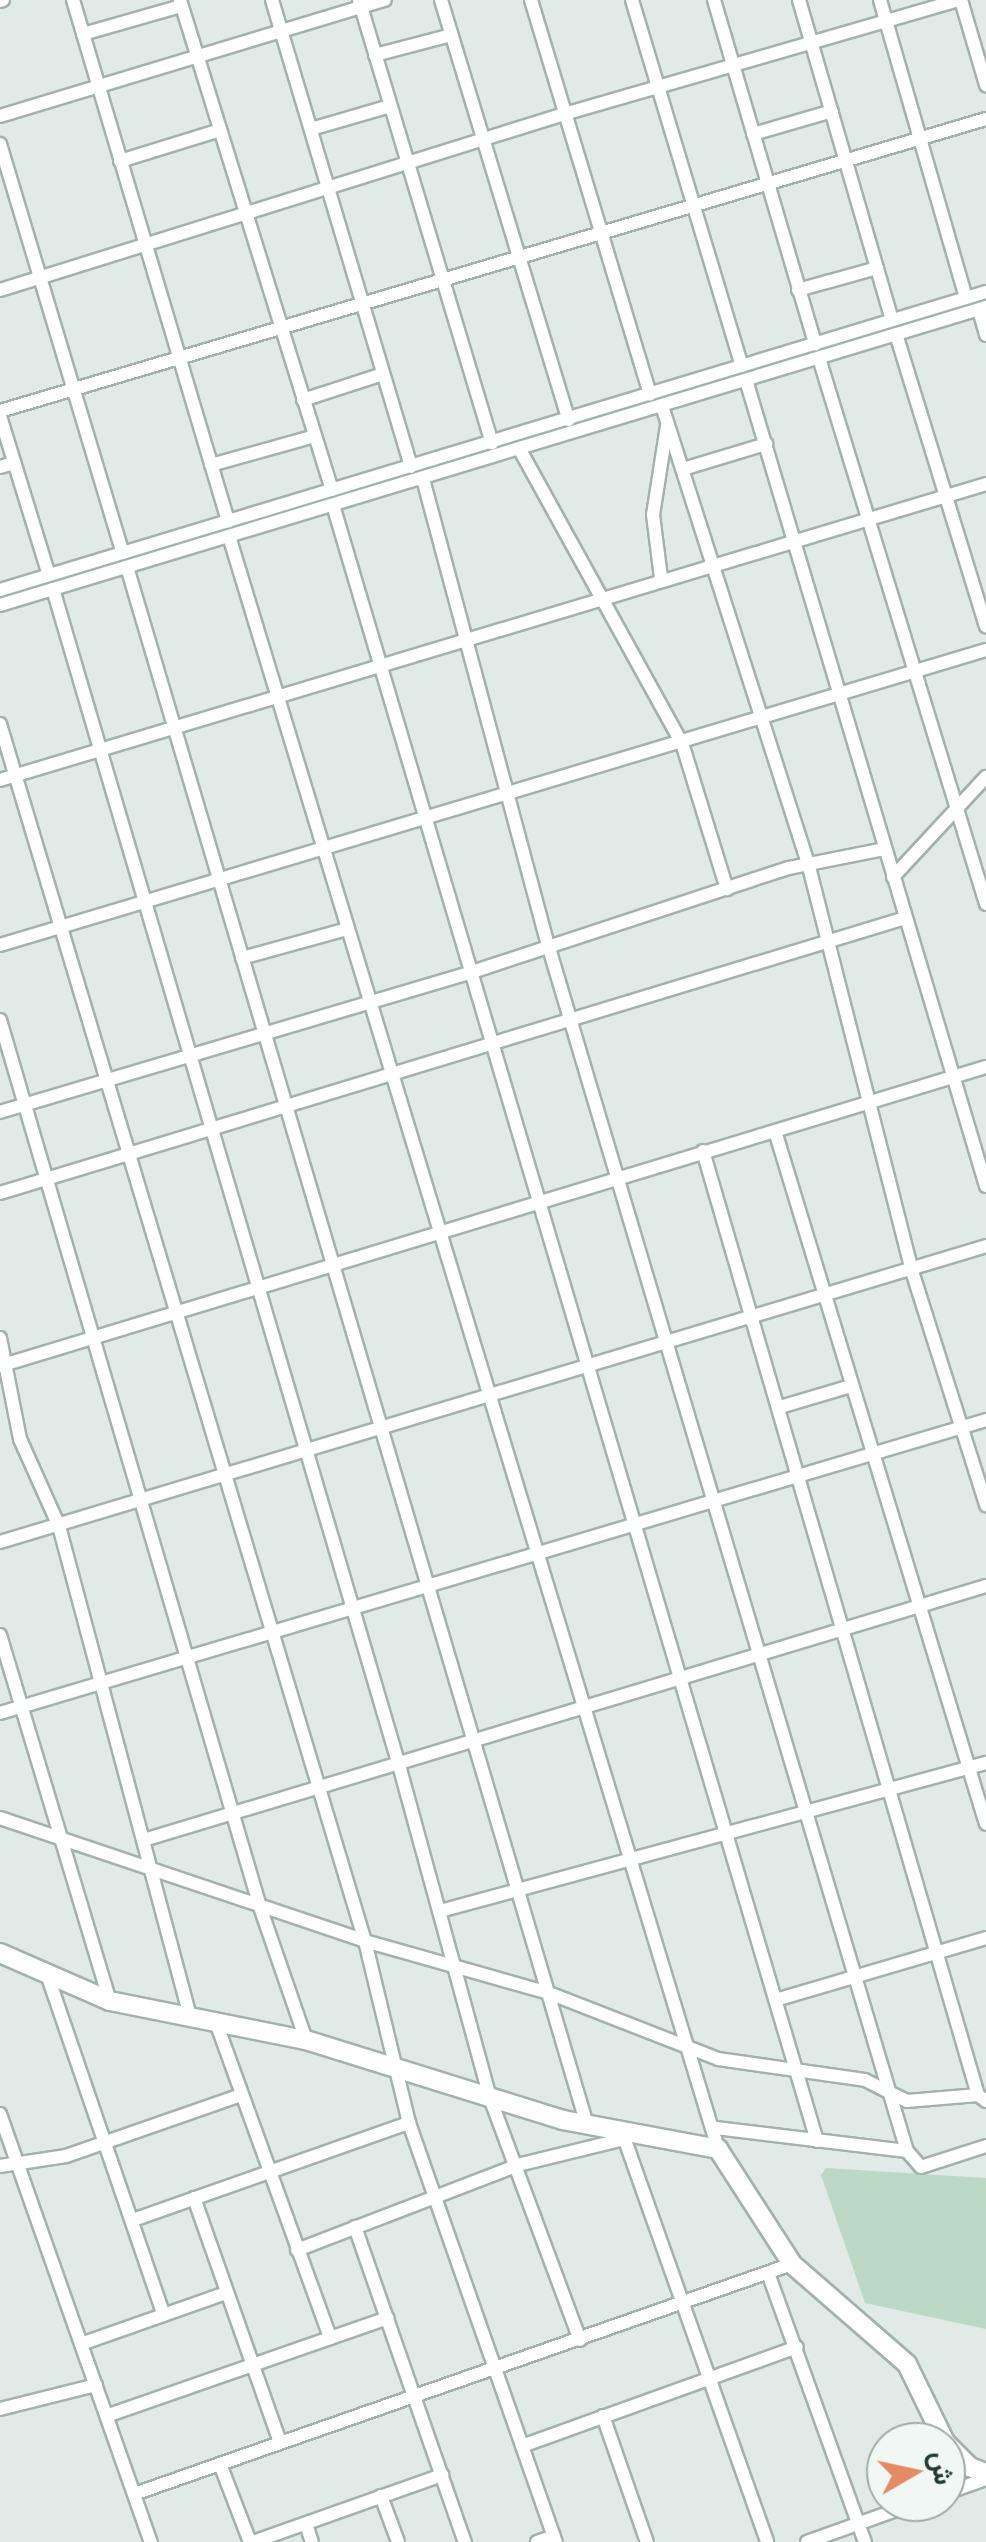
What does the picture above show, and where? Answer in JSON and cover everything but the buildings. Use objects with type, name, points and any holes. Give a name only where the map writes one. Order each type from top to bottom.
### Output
[{"type":"street","points":[[73,0],[437,1235],[580,1709],[693,2048],[716,2128],[718,2149],[792,2264],[906,2364],[936,2422]]},
{"type":"street","points":[[272,0],[411,467]]},
{"type":"street","points":[[0,116],[360,4],[384,0]]},
{"type":"street","points":[[441,0],[568,420]]},
{"type":"street","points":[[531,0],[650,394]]},
{"type":"street","points":[[632,0],[986,1186]]},
{"type":"street","points":[[714,0],[798,290],[986,904]]},
{"type":"street","points":[[799,0],[986,626]]},
{"type":"street","points":[[880,0],[966,297]]},
{"type":"street","points":[[0,290],[329,192],[564,114],[961,0],[982,58],[986,84]]},
{"type":"street","points":[[83,34],[180,3],[332,490]]},
{"type":"street","points":[[360,4],[492,443]]},
{"type":"street","points":[[375,56],[450,35]]},
{"type":"street","points":[[312,129],[390,106]]},
{"type":"street","points":[[753,134],[832,112]]},
{"type":"street","points":[[580,2340],[490,2098],[399,1765],[141,905],[0,414],[442,278],[986,118]]},
{"type":"street","points":[[120,161],[220,130]]},
{"type":"street","points":[[0,144],[587,2125]]},
{"type":"street","points":[[798,290],[877,268]]},
{"type":"street","points":[[894,327],[986,292]]},
{"type":"street","points":[[0,590],[51,582],[228,528],[332,490],[650,394],[744,373],[894,327],[982,308],[986,334]]},
{"type":"street","points":[[228,528],[423,480],[662,406],[744,373]]},
{"type":"street","points":[[303,400],[384,374]]},
{"type":"street","points":[[662,406],[808,863],[911,1268],[986,1505]]},
{"type":"street","points":[[661,578],[653,515],[668,424]]},
{"type":"street","points":[[211,466],[315,436]]},
{"type":"street","points":[[683,470],[766,444]]},
{"type":"street","points":[[520,450],[604,596],[682,744],[727,889]]},
{"type":"street","points":[[0,467],[14,462]]},
{"type":"street","points":[[423,480],[549,948],[892,2088],[907,2151],[922,2167],[986,2146]]},
{"type":"street","points":[[0,780],[465,645],[661,578],[986,484]]},
{"type":"street","points":[[333,505],[730,1834],[817,2141]]},
{"type":"street","points":[[0,605],[51,582]]},
{"type":"street","points":[[0,945],[986,650]]},
{"type":"street","points":[[0,724],[364,1941],[409,2123],[438,2196],[555,2539],[537,2542]]},
{"type":"street","points":[[892,876],[986,777]]},
{"type":"street","points":[[0,1112],[472,972],[808,863],[884,849]]},
{"type":"street","points":[[0,1192],[828,945],[905,918]]},
{"type":"street","points":[[242,958],[346,929]]},
{"type":"street","points":[[0,1020],[260,1907],[306,2040]]},
{"type":"street","points":[[4,1364],[986,1067]]},
{"type":"street","points":[[775,1130],[986,1824]]},
{"type":"street","points":[[0,1818],[364,1941],[549,1994],[693,2048],[892,2088],[907,2101],[982,2098],[703,1152]]},
{"type":"street","points":[[0,1542],[383,1431],[986,1246]]},
{"type":"street","points":[[0,1338],[26,1461],[59,1526],[156,1869],[191,2020]]},
{"type":"street","points":[[780,1408],[851,1386]]},
{"type":"street","points":[[0,1713],[986,1420]]},
{"type":"street","points":[[147,1840],[986,1586]]},
{"type":"street","points":[[0,1635],[110,2000]]},
{"type":"street","points":[[440,1912],[986,1764]]},
{"type":"street","points":[[0,1936],[3,1955],[110,2000],[191,2020],[306,2040],[490,2098],[622,2134],[718,2149]]},
{"type":"street","points":[[778,1999],[986,1938]]},
{"type":"street","points":[[48,1976],[164,2314]]},
{"type":"street","points":[[217,2024],[330,2338]]},
{"type":"street","points":[[0,2166],[20,2167],[106,2144],[242,2095]]},
{"type":"street","points":[[0,2114],[138,2494],[151,2542]]},
{"type":"street","points":[[133,2220],[409,2123]]},
{"type":"street","points":[[716,2128],[907,2151]]},
{"type":"street","points":[[297,2250],[518,2165],[622,2134]]},
{"type":"street","points":[[622,2134],[768,2542]]},
{"type":"street","points":[[194,2198],[280,2442]]},
{"type":"street","points":[[355,2227],[465,2542]]},
{"type":"street","points":[[138,2494],[792,2264]]},
{"type":"street","points":[[768,2273],[864,2542]]},
{"type":"street","points":[[81,2344],[226,2293]]},
{"type":"street","points":[[108,2415],[388,2318]]},
{"type":"street","points":[[522,2446],[796,2347]]},
{"type":"street","points":[[0,2409],[96,2385]]},
{"type":"street","points":[[603,2416],[647,2542]]},
{"type":"street","points":[[220,2464],[252,2542],[442,2475]]},
{"type":"street","points":[[381,2496],[398,2542]]},
{"type":"street","points":[[807,2542],[866,2520]]},
{"type":"street","points":[[306,2524],[312,2542]]},
{"type":"green space","points":[[826,2168],[986,2178],[986,2329],[865,2303],[821,2175]]}]
